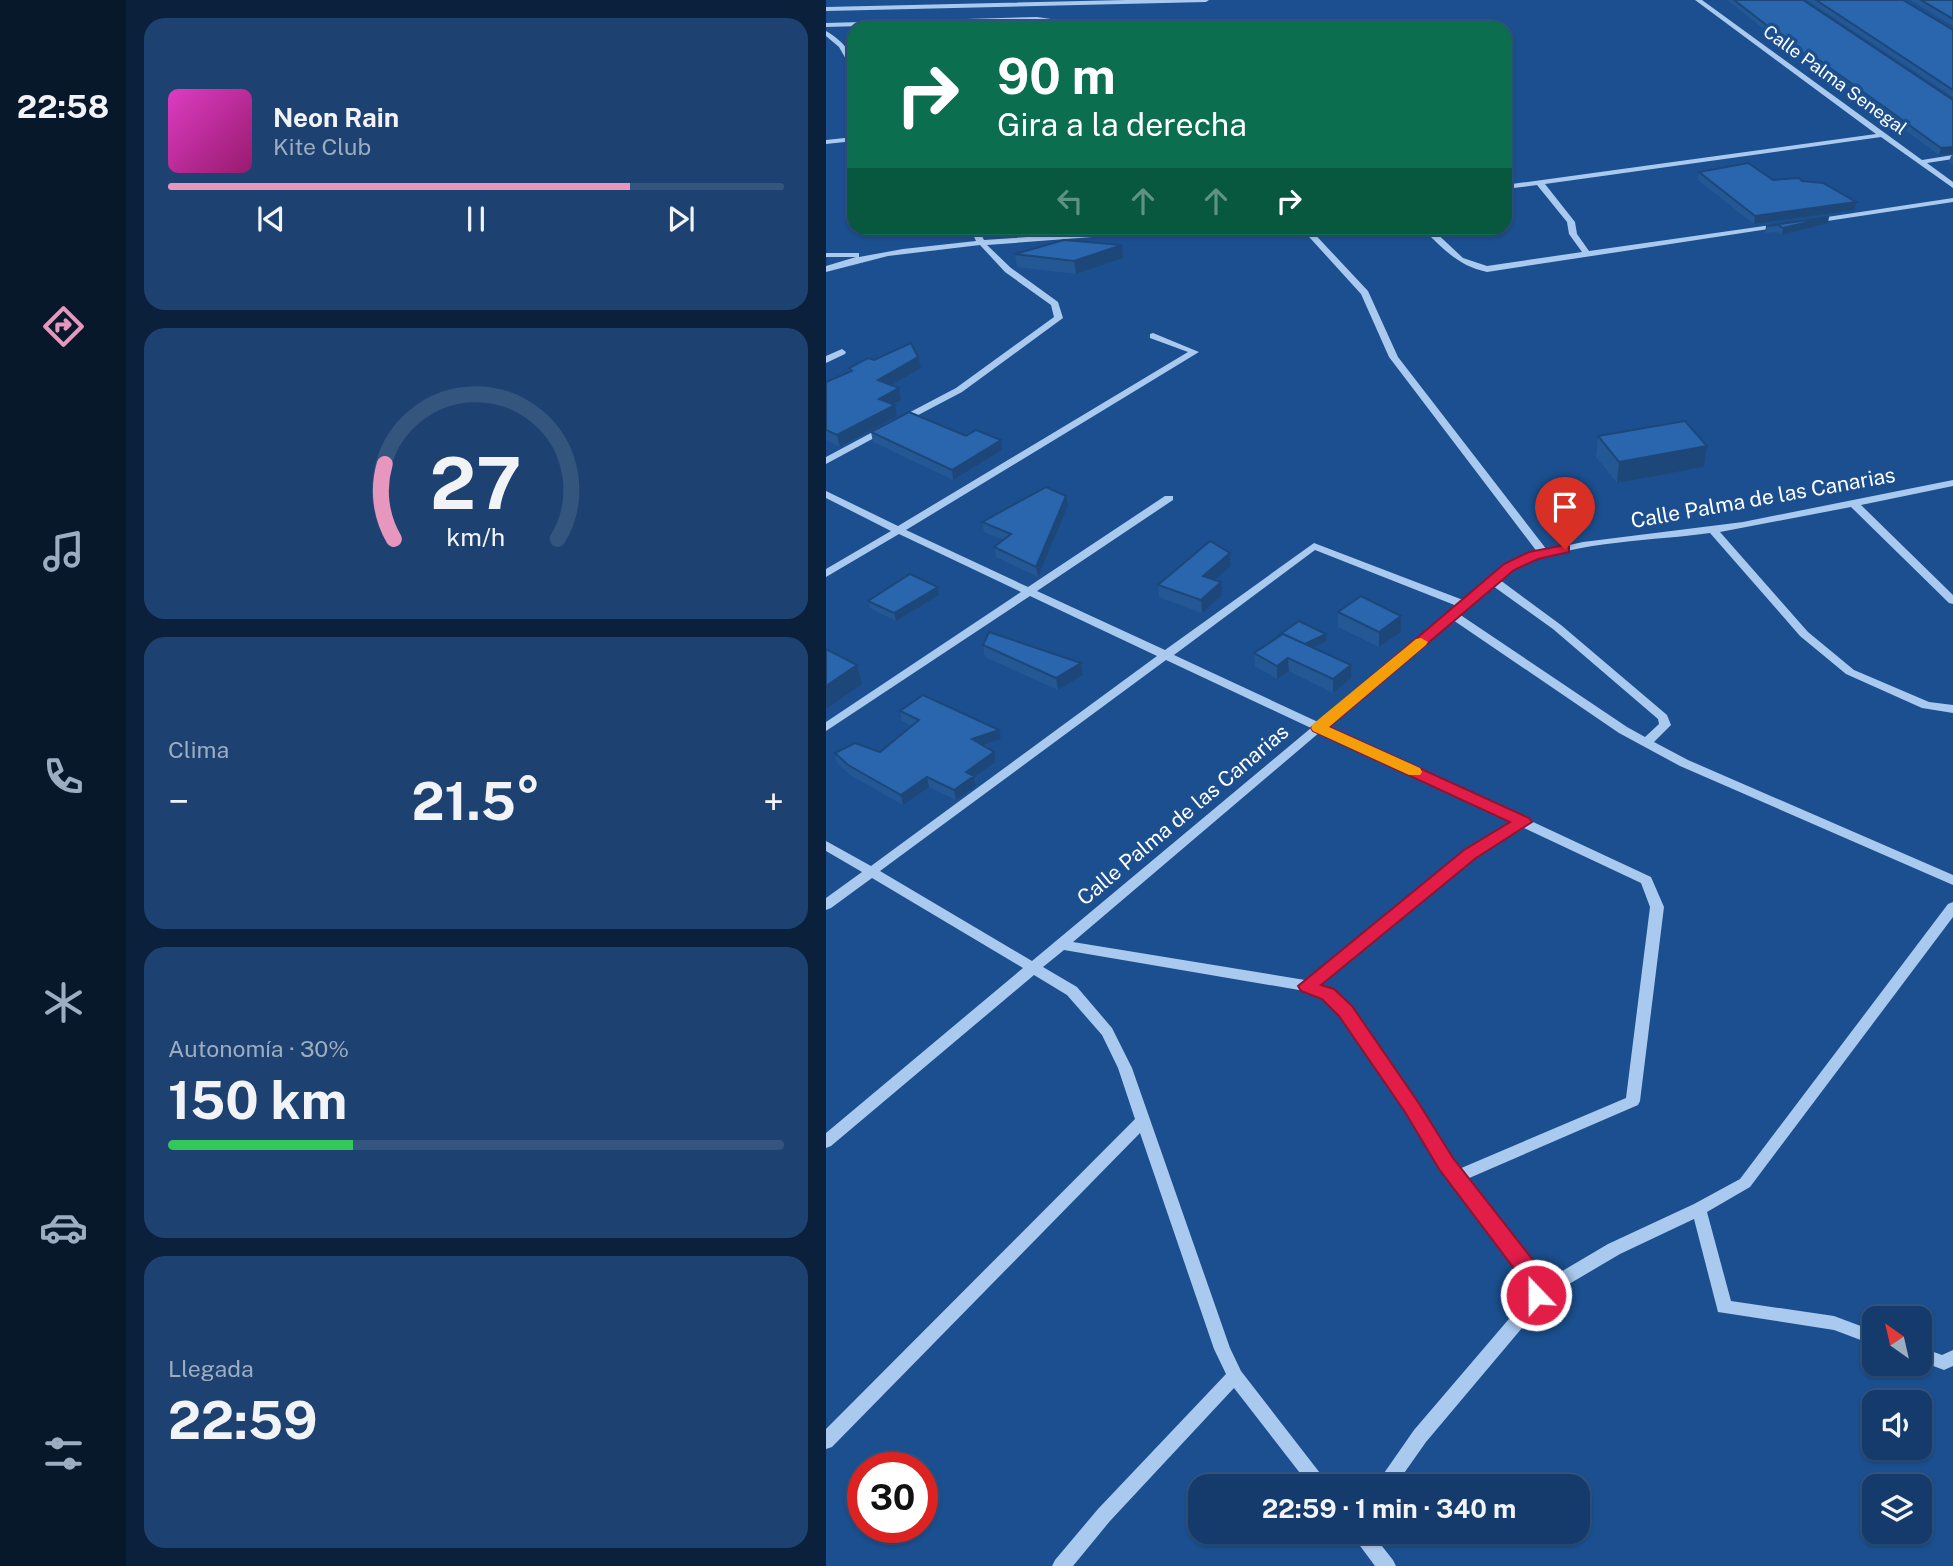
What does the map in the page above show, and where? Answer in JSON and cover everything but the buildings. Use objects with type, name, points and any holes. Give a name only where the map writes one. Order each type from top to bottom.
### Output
[{"type":"street","points":[[826,9],[1206,0]]},
{"type":"street","name":"Calle Palma Senegal","points":[[1698,0],[1953,186]]},
{"type":"street","points":[[967,21],[1056,21]]},
{"type":"street","points":[[826,25],[847,24]]},
{"type":"street","points":[[826,33],[842,46],[847,55]]},
{"type":"street","points":[[1512,186],[1882,135]]},
{"type":"street","points":[[826,142],[847,140]]},
{"type":"street","points":[[1921,162],[1953,157]]},
{"type":"street","points":[[1539,182],[1571,222],[1573,234],[1587,254]]},
{"type":"street","points":[[1810,221],[1953,200]]},
{"type":"street","points":[[1434,235],[1458,260],[1472,267],[1487,269],[1797,223]]},
{"type":"street","points":[[826,461],[959,390],[1059,318],[1055,304],[1026,284],[980,243],[977,235]]},
{"type":"street","points":[[826,255],[870,255],[1089,235]]},
{"type":"street","points":[[1311,235],[1364,293],[1394,357],[1544,553]]},
{"type":"street","points":[[826,269],[870,255]]},
{"type":"street","points":[[826,574],[1195,352],[1153,336]]},
{"type":"street","name":"Calle Palma de las Canarias","points":[[826,1142],[1509,567],[1544,553],[1713,530],[1953,483]]},
{"type":"street","points":[[826,494],[1318,728],[1647,880],[1657,907],[1633,1101],[1457,1177]]},
{"type":"street","points":[[826,727],[1169,498]]},
{"type":"street","points":[[1853,503],[1953,601]]},
{"type":"street","points":[[1713,530],[1804,634],[1850,672],[1926,705],[1953,709]]},
{"type":"street","points":[[826,905],[1314,546],[1465,605]]},
{"type":"street","points":[[1494,581],[1557,627],[1663,718],[1665,725],[1646,742]]},
{"type":"street","points":[[1453,615],[1623,730],[1684,763],[1953,880]]},
{"type":"street","points":[[1307,986],[1470,854],[1524,822]]},
{"type":"street","points":[[826,845],[1034,966],[1072,991],[1107,1032],[1125,1068],[1222,1349],[1235,1376],[1312,1474]]},
{"type":"street","points":[[1393,1474],[1420,1436],[1526,1311],[1536,1295],[1614,1249],[1699,1209],[1745,1183],[1953,907]]},
{"type":"street","points":[[1059,944],[1307,986],[1328,994],[1345,1011],[1457,1177],[1532,1276],[1536,1295]]},
{"type":"street","points":[[826,1441],[1143,1119]]},
{"type":"street","points":[[1699,1209],[1724,1307],[1834,1323],[1862,1334]]},
{"type":"street","points":[[1932,1358],[1944,1363],[1953,1357]]},
{"type":"street","points":[[1061,1566],[1104,1515],[1235,1376]]},
{"type":"street","points":[[1369,1544],[1387,1566]]},
{"type":"slow traffic","points":[[1415,772],[1318,728],[1421,642]]},
{"type":"route","points":[[1536,1295],[1532,1276],[1446,1163],[1412,1107],[1345,1011],[1328,994],[1307,986],[1470,854],[1524,822],[1318,728],[1509,567],[1534,555],[1565,549]]}]
